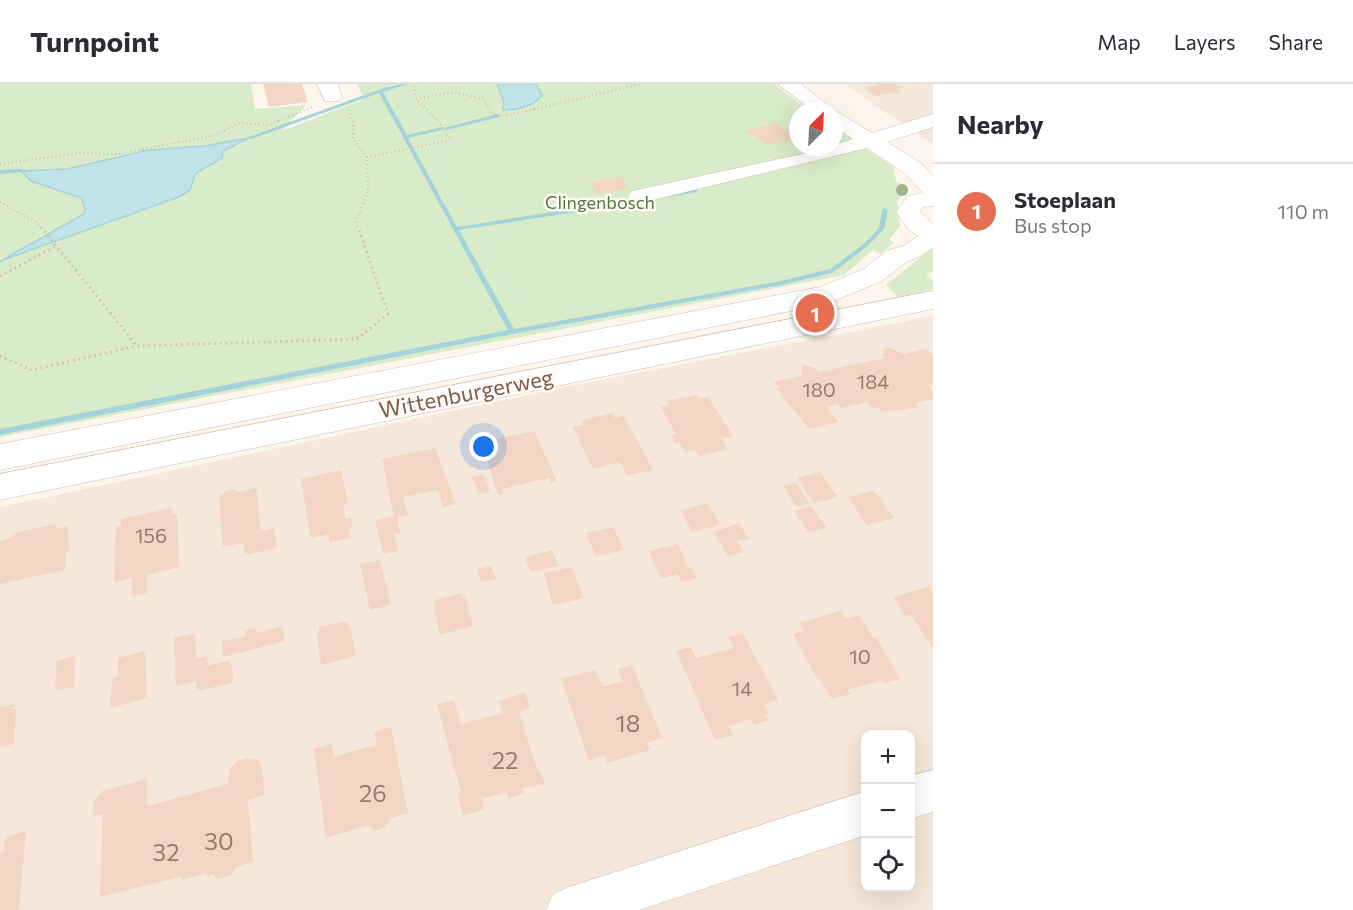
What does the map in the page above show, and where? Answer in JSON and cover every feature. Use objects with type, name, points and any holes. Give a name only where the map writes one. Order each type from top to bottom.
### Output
[{"type":"street","points":[[788,84],[813,102]]},
{"type":"street","points":[[640,196],[836,151],[877,146],[933,120]]},
{"type":"street","points":[[843,123],[877,146],[929,196],[909,207],[909,216],[928,232]]},
{"type":"street","name":"Wittenburgerweg","points":[[0,457],[826,295],[873,275],[897,256],[912,251],[928,232]]},
{"type":"street","name":"Wittenburgerweg","points":[[0,487],[933,300]]},
{"type":"street","points":[[915,796],[933,791]]},
{"type":"street","points":[[569,910],[861,815]]},
{"type":"path","points":[[367,157],[451,140],[440,123],[416,99],[413,84]]},
{"type":"path","points":[[416,99],[454,92],[483,99],[493,114],[506,116],[641,84]]},
{"type":"path","points":[[0,164],[79,153],[117,154],[160,144],[213,136],[240,123],[269,125],[295,116],[335,96],[353,121],[353,139],[367,157],[368,191],[356,222],[388,314],[357,339],[137,346],[32,370],[0,356]]},
{"type":"path","points":[[0,202],[36,222],[42,231],[58,245],[137,346]]},
{"type":"path","points":[[0,276],[58,245]]},
{"type":"shaded area","points":[[845,84],[933,84],[933,144],[885,112]]},
{"type":"shaded area","points":[[933,316],[933,910],[0,910],[0,507],[575,385]]},
{"type":"green space","name":"Clingenbosch","points":[[0,84],[251,84],[255,109],[306,105],[282,131],[364,99],[357,84],[497,84],[504,102],[503,109],[529,106],[539,93],[536,84],[774,84],[798,102],[789,102],[789,156],[843,156],[843,133],[894,167],[896,182],[906,185],[907,190],[897,201],[900,226],[889,240],[894,242],[881,254],[873,250],[844,275],[0,437],[0,261],[179,197],[193,184],[196,173],[222,158],[223,151],[247,140],[149,150],[67,169],[21,171],[31,181],[81,198],[86,207],[84,214],[43,239],[0,259]]},
{"type":"green space","points":[[933,244],[933,272],[926,274],[933,281],[933,289],[898,297],[886,285],[931,249]]},
{"type":"water","points":[[497,84],[536,84],[542,95],[524,107],[503,110],[504,102]]},
{"type":"water","points":[[249,138],[223,151],[222,158],[196,173],[190,190],[179,197],[0,261],[84,214],[85,208],[81,198],[31,181],[21,171],[67,169],[149,150],[204,146]]},
{"type":"building","points":[[263,84],[302,84],[308,102],[269,107]]},
{"type":"building","points":[[879,84],[896,84],[902,88],[896,89],[901,92],[876,96],[864,88]]},
{"type":"building","points":[[775,123],[784,130],[789,129],[789,141],[767,145],[756,137],[758,136],[747,134],[748,130]]},
{"type":"building","points":[[621,177],[629,189],[597,194],[589,183]]},
{"type":"building","points":[[887,347],[904,354],[926,349],[933,355],[933,383],[927,384],[933,392],[933,399],[915,403],[919,407],[904,410],[881,411],[877,407],[872,408],[867,402],[841,408],[838,404],[827,407],[838,422],[809,429],[776,388],[779,388],[774,382],[801,376],[802,365],[820,372],[884,358],[881,355],[884,354],[883,348]]},
{"type":"building","points":[[697,395],[700,399],[708,397],[733,436],[722,439],[728,449],[699,456],[695,450],[685,452],[680,443],[675,444],[671,436],[676,434],[661,407],[669,405],[667,401]]},
{"type":"building","points":[[612,413],[615,418],[624,416],[653,470],[627,476],[620,462],[593,469],[573,427],[583,425],[581,420]]},
{"type":"building","points":[[534,431],[557,481],[551,483],[549,478],[502,489],[504,494],[498,495],[481,442]]},
{"type":"building","points":[[435,448],[456,504],[443,507],[438,490],[403,497],[408,515],[397,517],[400,533],[394,534],[398,551],[383,554],[375,520],[394,516],[382,459]]},
{"type":"building","points":[[341,470],[348,504],[343,505],[346,519],[351,518],[353,528],[348,529],[350,538],[330,542],[329,534],[311,538],[301,479]]},
{"type":"building","points":[[820,472],[838,497],[814,503],[797,478]]},
{"type":"building","points":[[483,474],[490,492],[479,494],[472,477]]},
{"type":"building","points":[[796,483],[810,504],[797,507],[783,486]]},
{"type":"building","points":[[232,488],[238,492],[256,488],[261,531],[274,528],[277,548],[245,555],[243,543],[223,547],[219,496]]},
{"type":"building","points":[[872,491],[877,494],[894,518],[867,525],[848,497]]},
{"type":"building","points":[[708,503],[720,525],[692,532],[681,510]]},
{"type":"building","points":[[811,506],[827,528],[808,532],[794,511]]},
{"type":"building","points":[[172,508],[172,515],[177,514],[179,567],[147,575],[147,593],[132,596],[132,578],[114,582],[116,527],[121,526],[121,519]]},
{"type":"building","points":[[739,523],[749,539],[737,541],[744,552],[728,556],[714,532]]},
{"type":"building","points":[[56,524],[56,529],[68,526],[69,551],[66,552],[65,570],[0,584],[0,541],[12,538],[13,533]]},
{"type":"building","points":[[613,527],[624,550],[596,556],[586,533]]},
{"type":"building","points":[[678,544],[689,569],[692,568],[697,578],[681,582],[678,574],[661,579],[649,551]]},
{"type":"building","points":[[552,550],[559,566],[531,572],[525,557]]},
{"type":"building","points":[[380,560],[391,605],[370,610],[360,564]]},
{"type":"building","points":[[491,566],[496,579],[481,582],[477,569]]},
{"type":"building","points":[[572,567],[584,598],[553,605],[544,573]]},
{"type":"building","points":[[929,587],[933,593],[933,648],[910,614],[905,616],[893,597]]},
{"type":"building","points":[[462,593],[473,626],[440,635],[434,606],[436,605],[435,600]]},
{"type":"building","points":[[841,611],[846,619],[859,615],[873,638],[876,637],[900,679],[885,683],[883,680],[848,690],[850,694],[832,699],[818,676],[816,677],[793,634],[803,631],[799,623]]},
{"type":"building","points":[[347,621],[348,626],[350,625],[356,656],[321,665],[317,634],[319,634],[319,627]]},
{"type":"building","points":[[282,626],[285,641],[223,657],[222,641],[246,636],[245,630],[255,628],[256,633]]},
{"type":"building","points":[[195,633],[196,659],[207,656],[208,666],[229,660],[229,665],[232,664],[233,683],[197,691],[196,681],[176,686],[174,638]]},
{"type":"building","points":[[743,633],[778,700],[764,704],[769,714],[765,715],[768,720],[754,725],[751,719],[729,726],[733,735],[715,740],[676,651],[691,647],[696,658],[734,648],[729,637]]},
{"type":"building","points":[[145,651],[147,698],[110,708],[112,679],[118,677],[118,658]]},
{"type":"building","points":[[75,656],[74,687],[55,691],[57,661]]},
{"type":"building","points":[[632,665],[662,738],[647,743],[650,750],[607,763],[605,755],[589,760],[561,679],[596,670],[603,687],[623,681],[618,669]]},
{"type":"building","points":[[525,692],[530,708],[519,712],[538,772],[540,771],[545,784],[522,788],[524,794],[508,798],[507,792],[482,799],[484,809],[463,816],[458,794],[461,793],[437,704],[454,700],[461,724],[503,713],[499,701]]},
{"type":"building","points":[[14,704],[13,709],[16,709],[14,744],[0,747],[0,707]]},
{"type":"building","points":[[391,727],[408,813],[390,819],[386,827],[374,831],[369,825],[326,838],[314,749],[332,744],[334,757],[377,745],[374,732]]},
{"type":"building","points":[[246,758],[257,760],[262,767],[265,795],[248,800],[253,862],[236,867],[231,875],[217,879],[213,874],[207,876],[207,873],[183,880],[180,877],[100,897],[103,814],[93,816],[94,801],[102,791],[147,779],[147,806],[228,784],[230,769],[237,761]]},
{"type":"building","points":[[26,831],[19,910],[0,910],[0,852],[4,851],[5,837]]},
{"type":"waterway","points":[[380,92],[406,84]]},
{"type":"waterway","points":[[249,138],[380,92]]},
{"type":"waterway","points":[[380,92],[405,137]]},
{"type":"waterway","points":[[447,128],[497,116]]},
{"type":"waterway","points":[[405,137],[442,129]]},
{"type":"waterway","points":[[405,137],[456,229]]},
{"type":"waterway","points":[[0,172],[21,171]]},
{"type":"waterway","points":[[669,195],[695,191]]},
{"type":"waterway","points":[[456,229],[641,200]]},
{"type":"waterway","points":[[512,332],[781,283],[832,271],[867,244],[882,228],[885,210]]},
{"type":"waterway","points":[[456,229],[512,332]]},
{"type":"waterway","points":[[0,432],[512,332]]},
{"type":"place","name":"Stoeplaan","points":[[815,313]]}]
